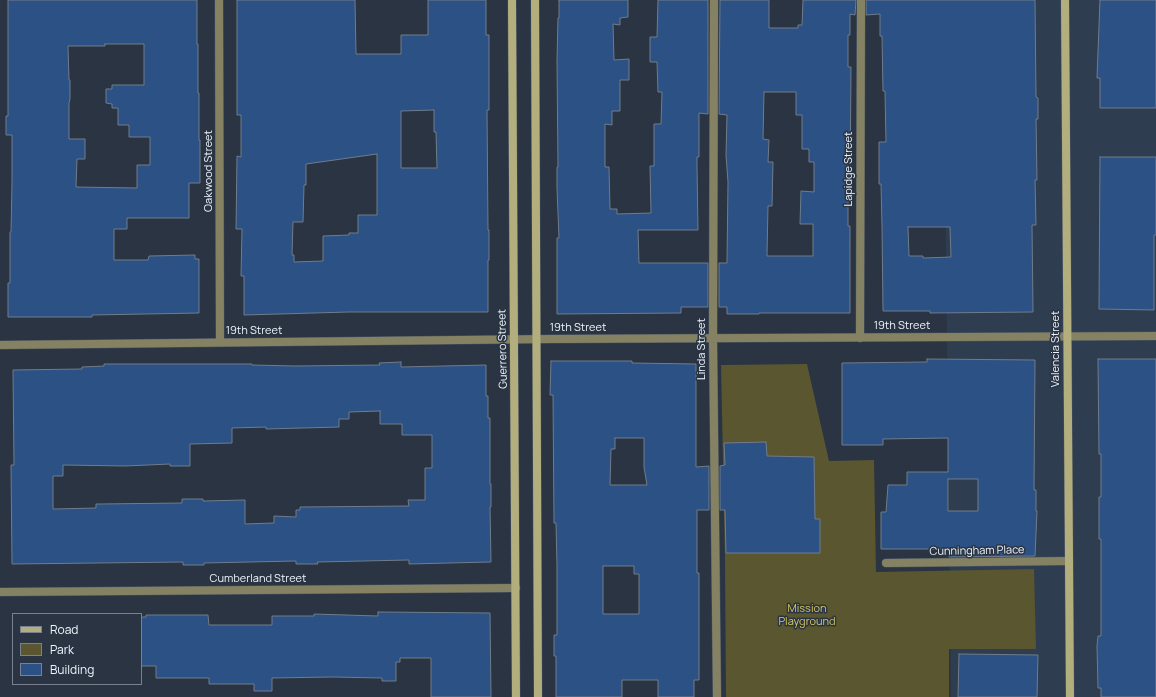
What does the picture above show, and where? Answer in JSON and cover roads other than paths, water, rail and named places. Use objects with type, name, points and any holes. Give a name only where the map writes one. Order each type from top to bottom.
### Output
[{"type":"main road","name":"Guerrero Street","points":[[512,0],[516,697]]},
{"type":"main road","points":[[535,0],[538,697]]},
{"type":"main road","name":"Valencia Street","points":[[1065,0],[1070,697]]},
{"type":"street","name":"Oakwood Street","points":[[220,0],[220,342]]},
{"type":"street","name":"Linda Street","points":[[714,0],[713,339],[717,697]]},
{"type":"street","name":"Lapidge Street","points":[[860,0],[860,338]]},
{"type":"street","name":"19th Street","points":[[0,345],[536,339],[1156,336]]},
{"type":"street","name":"Cunningham Place","points":[[886,563],[1069,561]]},
{"type":"street","name":"Cumberland Street","points":[[0,592],[516,588]]},
{"type":"park label","name":"Mission Playground","points":[[807,615]]}]
